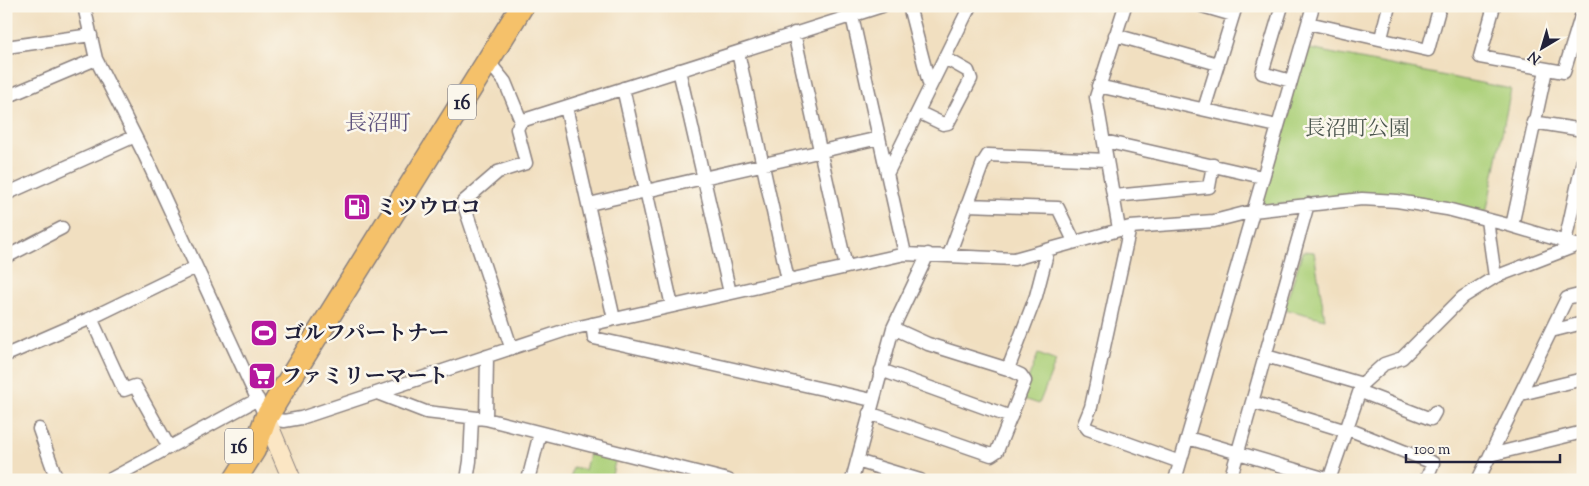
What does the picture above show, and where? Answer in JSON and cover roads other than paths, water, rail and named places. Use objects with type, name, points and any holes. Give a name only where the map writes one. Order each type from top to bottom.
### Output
[{"type":"highway","name":"16","points":[[219,480],[262,409],[522,6]]},
{"type":"highway","name":"16","points":[[236,480],[254,450],[262,409]]},
{"type":"street","points":[[84,6],[96,59],[145,156],[262,409],[292,480]]},
{"type":"street","points":[[511,347],[463,202],[498,172],[526,163],[517,129],[522,121],[882,6]]},
{"type":"street","points":[[909,6],[930,87]]},
{"type":"street","points":[[887,174],[970,6]]},
{"type":"street","points":[[1125,6],[1098,86],[1096,103],[1114,196],[1124,228],[1091,407],[1084,424],[1088,429],[1180,462]]},
{"type":"street","points":[[1202,6],[1235,11],[1204,109]]},
{"type":"street","points":[[1282,6],[1262,73],[1291,81]]},
{"type":"street","points":[[1176,480],[1262,177],[1313,6]]},
{"type":"street","points":[[1381,38],[1389,6]]},
{"type":"street","points":[[1308,23],[1428,50],[1440,6]]},
{"type":"street","points":[[1494,6],[1480,57],[1564,72],[1583,10]]},
{"type":"street","points":[[852,16],[905,254]]},
{"type":"street","points":[[794,33],[846,267]]},
{"type":"street","points":[[6,47],[91,35]]},
{"type":"street","points":[[1115,35],[1218,64]]},
{"type":"street","points":[[738,52],[788,280]]},
{"type":"street","points":[[918,112],[943,124],[948,123],[971,79],[968,71],[944,58]]},
{"type":"street","points":[[6,97],[96,59]]},
{"type":"street","points":[[488,61],[505,82],[522,121]]},
{"type":"street","points":[[679,70],[730,293]]},
{"type":"street","points":[[1512,226],[1533,122],[1546,70]]},
{"type":"street","points":[[1098,86],[1277,126]]},
{"type":"street","points":[[623,88],[672,306]]},
{"type":"street","points":[[566,107],[614,319]]},
{"type":"street","points":[[1533,122],[1583,130]]},
{"type":"street","points":[[6,194],[134,137]]},
{"type":"street","points":[[589,204],[879,138]]},
{"type":"street","points":[[1104,140],[1262,177]]},
{"type":"street","points":[[949,255],[982,163],[992,153],[1107,160]]},
{"type":"street","points":[[1575,244],[1583,160]]},
{"type":"street","points":[[1114,196],[1209,187],[1213,165]]},
{"type":"street","points":[[262,409],[284,421],[301,418],[511,347],[592,324],[905,254],[1014,259],[1124,228],[1214,221],[1253,211],[1362,200],[1397,201],[1447,209],[1575,244]]},
{"type":"street","points":[[1230,480],[1308,204]]},
{"type":"street","points":[[967,205],[1058,208],[1074,241]]},
{"type":"street","points":[[1487,220],[1495,277]]},
{"type":"street","points":[[6,256],[62,228]]},
{"type":"street","points":[[1188,438],[1330,480],[1361,388],[1384,364],[1402,358],[1458,302],[1495,277],[1575,244]]},
{"type":"street","points":[[1008,369],[1036,296],[1048,250]]},
{"type":"street","points":[[852,480],[872,400],[893,328],[928,254]]},
{"type":"street","points":[[6,355],[91,318],[196,267]]},
{"type":"street","points":[[1478,480],[1567,298],[1583,294]]},
{"type":"street","points":[[91,318],[124,390],[134,386],[169,447]]},
{"type":"street","points":[[1551,332],[1583,323]]},
{"type":"street","points":[[592,324],[594,338],[872,400]]},
{"type":"street","points":[[869,413],[991,456],[997,451],[1025,381],[1021,375],[1008,369],[928,344],[893,328]]},
{"type":"street","points":[[486,420],[487,356]]},
{"type":"street","points":[[1266,356],[1361,388],[1431,419],[1435,412]]},
{"type":"street","points":[[881,370],[1011,417]]},
{"type":"street","points":[[1521,394],[1583,379]]},
{"type":"street","points":[[378,393],[426,412],[486,420],[728,480]]},
{"type":"street","points":[[1252,402],[1340,429],[1348,429],[1433,463],[1426,480]]},
{"type":"street","points":[[109,480],[169,447],[262,409]]},
{"type":"street","points":[[467,480],[472,418]]},
{"type":"street","points":[[39,429],[57,480]]},
{"type":"street","points":[[1490,455],[1583,432]]},
{"type":"street","points":[[528,480],[540,433]]},
{"type":"street","points":[[857,462],[920,480]]},
{"type":"place","name":"ミツウロコ","points":[[357,207]]},
{"type":"place","name":"ゴルフパートナー","points":[[264,333]]},
{"type":"place","name":"ファミリーマート","points":[[262,376]]},
{"type":"district","name":"長沼町","points":[[378,122]]},
{"type":"park label","name":"長沼町公園","points":[[1357,128]]}]
